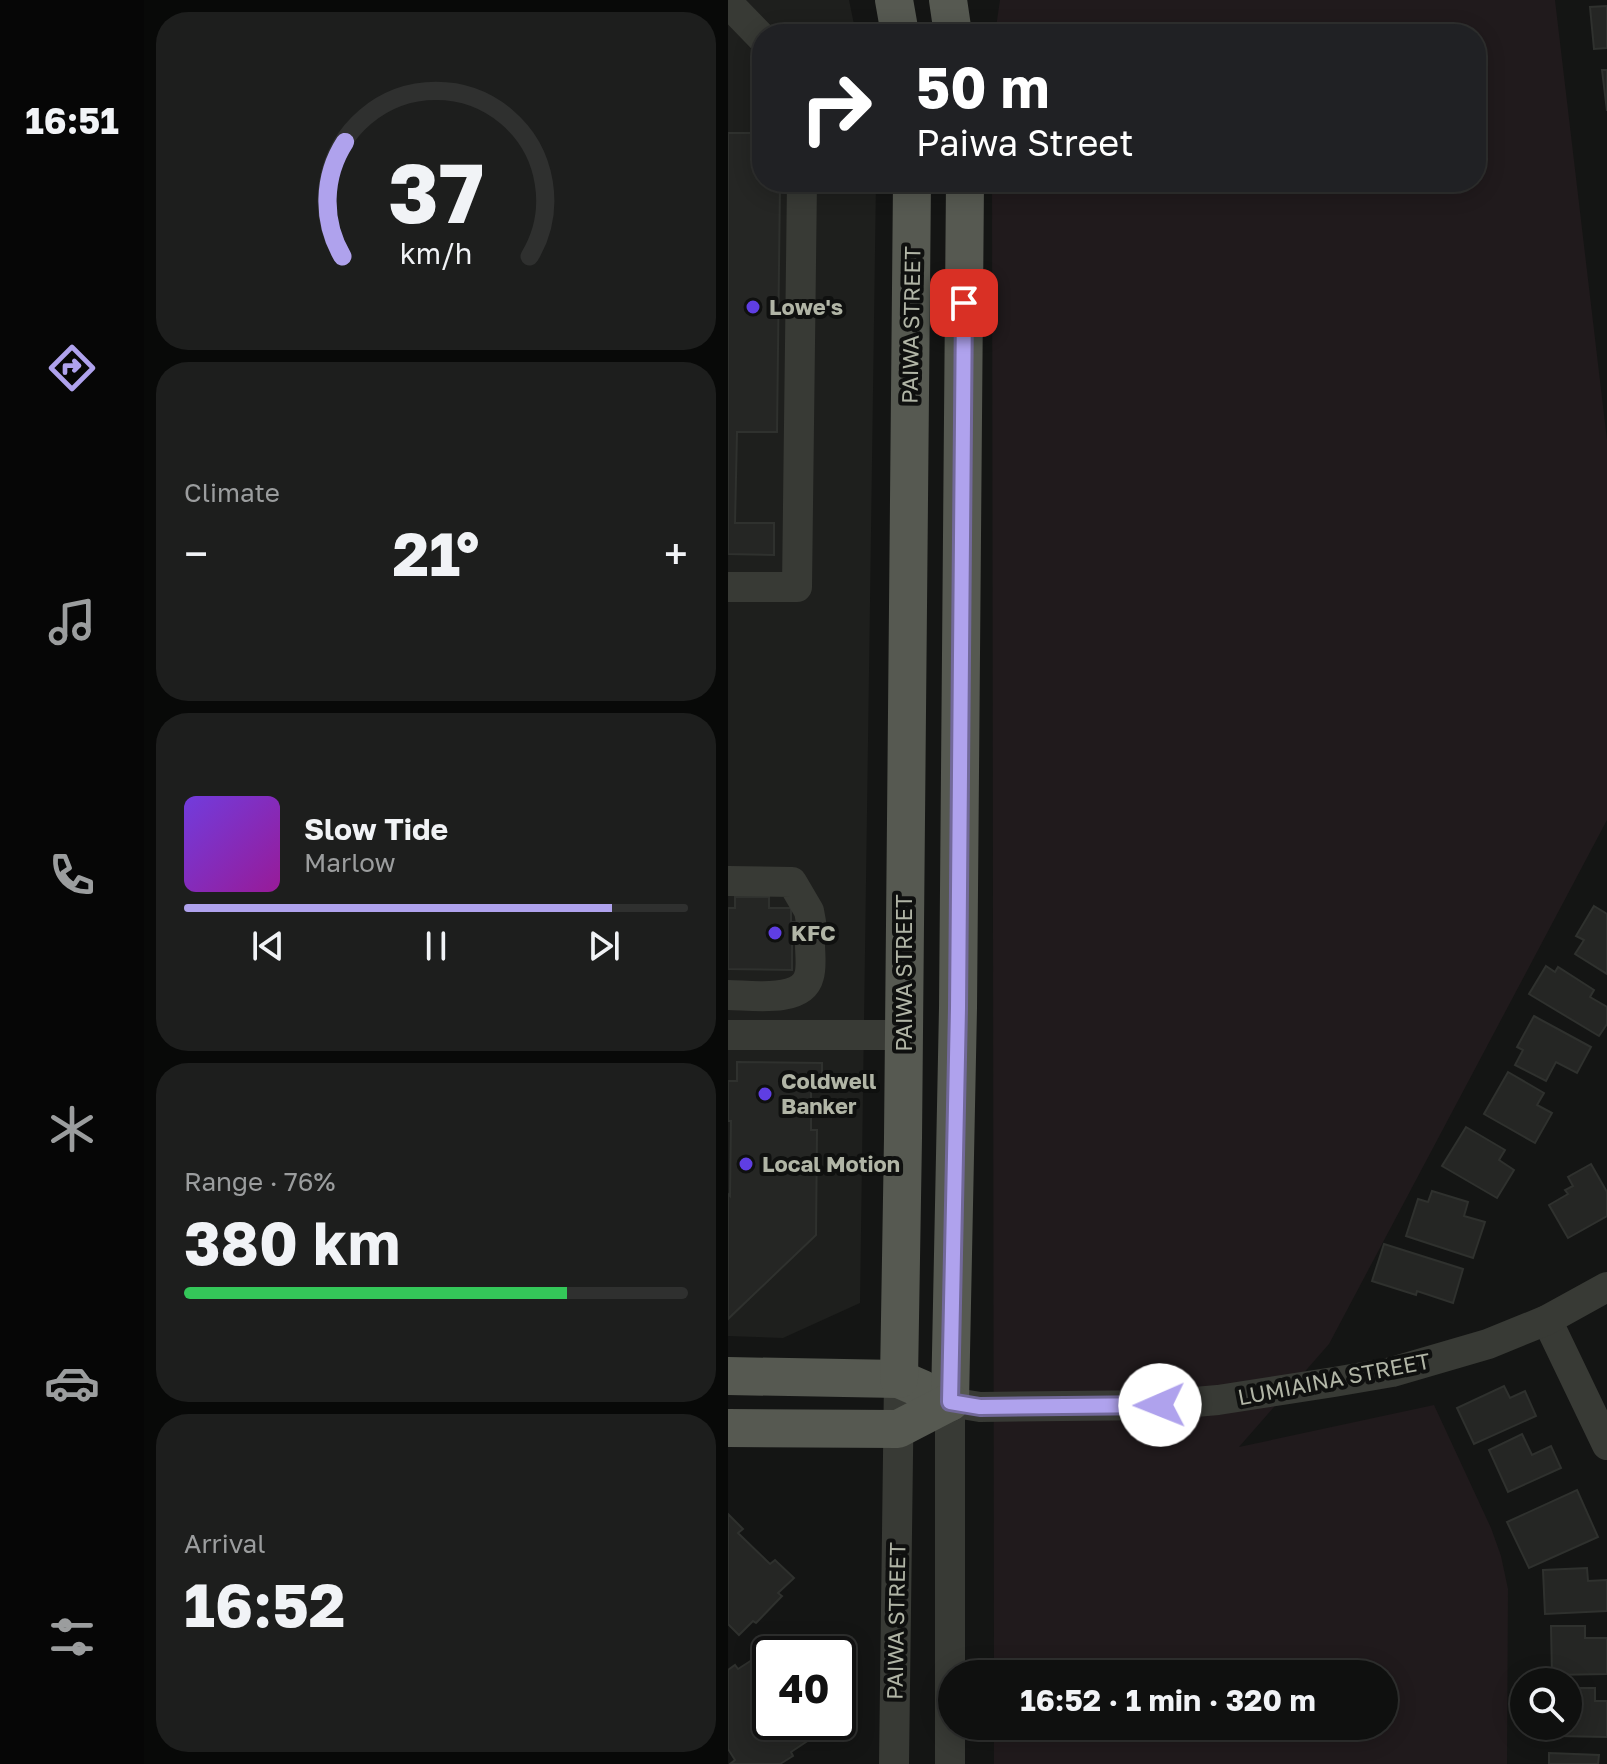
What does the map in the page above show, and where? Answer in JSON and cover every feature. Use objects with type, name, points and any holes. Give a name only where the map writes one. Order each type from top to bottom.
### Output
[{"type":"main road","points":[[894,0],[898,24]]},
{"type":"main road","points":[[948,0],[952,24]]},
{"type":"main road","name":"PAIWA STREET","points":[[899,1379],[912,192]]},
{"type":"main road","points":[[728,1428],[898,1429],[950,1402],[958,1008],[965,192]]},
{"type":"main road","name":"LUMIAINA STREET","points":[[728,1376],[899,1379],[950,1402]]},
{"type":"street","points":[[728,3],[752,28]]},
{"type":"street","points":[[728,587],[797,587],[802,192]]},
{"type":"street","points":[[728,881],[792,882],[809,911],[810,933],[810,975],[799,990],[783,996],[728,995]]},
{"type":"street","points":[[728,1035],[904,1035]]},
{"type":"street","name":"LUMIAINA STREET","points":[[950,1402],[980,1407],[1160,1405],[1231,1398],[1392,1372],[1488,1344],[1547,1320],[1607,1287]]},
{"type":"street","points":[[1547,1320],[1607,1445]]},
{"type":"street","name":"PAIWA STREET","points":[[894,1764],[899,1379]]},
{"type":"street","points":[[950,1402],[950,1764]]},
{"type":"shaded area","points":[[728,0],[849,0],[854,24],[752,24],[752,192],[876,192],[860,1303],[783,1338],[728,1336]]},
{"type":"shaded area","points":[[1000,0],[1555,0],[1607,440],[1607,820],[1329,1344],[1239,1447],[1434,1405],[1491,1528],[1508,1589],[1507,1764],[994,1764],[994,1740],[1398,1740],[1398,1660],[994,1660],[992,192],[1486,192],[1486,24],[996,24]]},
{"type":"building","points":[[1607,6],[1607,48],[1594,49],[1590,7]]},
{"type":"building","points":[[1602,70],[1607,70],[1607,111]]},
{"type":"building","name":"Lowe's","points":[[728,133],[752,133],[752,192],[780,192],[777,432],[737,432],[735,523],[774,523],[774,555],[728,554]]},
{"type":"building","name":"KFC","points":[[735,897],[769,897],[769,908],[791,908],[791,922],[823,922],[822,944],[792,943],[792,970],[728,969],[728,908],[735,908]]},
{"type":"building","points":[[1594,906],[1607,914],[1607,974],[1575,954],[1584,940],[1576,936]]},
{"type":"building","points":[[1546,966],[1555,972],[1558,967],[1594,990],[1590,997],[1607,1007],[1607,1024],[1599,1036],[1529,994]]},
{"type":"building","points":[[1534,1016],[1591,1047],[1577,1073],[1556,1062],[1546,1081],[1515,1065],[1523,1050],[1517,1047]]},
{"type":"building","points":[[737,1062],[822,1063],[822,1089],[811,1089],[811,1130],[817,1130],[816,1235],[728,1319],[731,1121],[728,1121],[728,1081],[737,1081]]},
{"type":"building","points":[[1508,1072],[1544,1093],[1537,1105],[1552,1113],[1535,1143],[1484,1114]]},
{"type":"building","points":[[1466,1127],[1505,1150],[1499,1160],[1514,1170],[1497,1198],[1442,1166]]},
{"type":"building","points":[[1591,1164],[1607,1192],[1607,1216],[1568,1238],[1549,1205],[1568,1194],[1565,1190],[1573,1186],[1568,1177]]},
{"type":"building","points":[[1432,1191],[1468,1202],[1464,1216],[1485,1222],[1473,1258],[1406,1236],[1418,1199],[1428,1202]]},
{"type":"building","points":[[1384,1244],[1463,1269],[1453,1303],[1372,1281]]},
{"type":"building","points":[[1504,1386],[1510,1398],[1525,1391],[1536,1416],[1474,1444],[1457,1408]]},
{"type":"building","points":[[1522,1434],[1532,1455],[1551,1446],[1561,1468],[1508,1492],[1489,1450]]},
{"type":"building","points":[[1577,1490],[1598,1537],[1529,1568],[1507,1522]]},
{"type":"building","points":[[728,1514],[743,1529],[738,1533],[770,1564],[775,1560],[794,1578],[778,1593],[782,1596],[756,1623],[753,1621],[739,1635],[728,1624]]},
{"type":"building","points":[[1587,1568],[1588,1581],[1607,1580],[1607,1611],[1545,1614],[1543,1570]]},
{"type":"building","points":[[1551,1626],[1585,1626],[1585,1638],[1607,1638],[1607,1674],[1582,1674],[1582,1668],[1552,1668]]},
{"type":"building","points":[[752,1660],[752,1740],[809,1740],[780,1764],[730,1764],[735,1760],[728,1749],[728,1670],[735,1665],[738,1669]]},
{"type":"building","points":[[1582,1688],[1595,1688],[1595,1701],[1607,1701],[1607,1737],[1582,1736]]},
{"type":"building","points":[[1549,1753],[1599,1755],[1598,1764],[1549,1764]]},
{"type":"place","name":"Lowe's","points":[[753,307]]},
{"type":"place","name":"KFC","points":[[775,933]]},
{"type":"place","name":"Coldwell Banker","points":[[765,1094]]},
{"type":"place","name":"Local Motion","points":[[746,1164]]},
{"type":"route","points":[[964,303],[958,1008],[950,1402],[980,1407],[1160,1405]]}]
